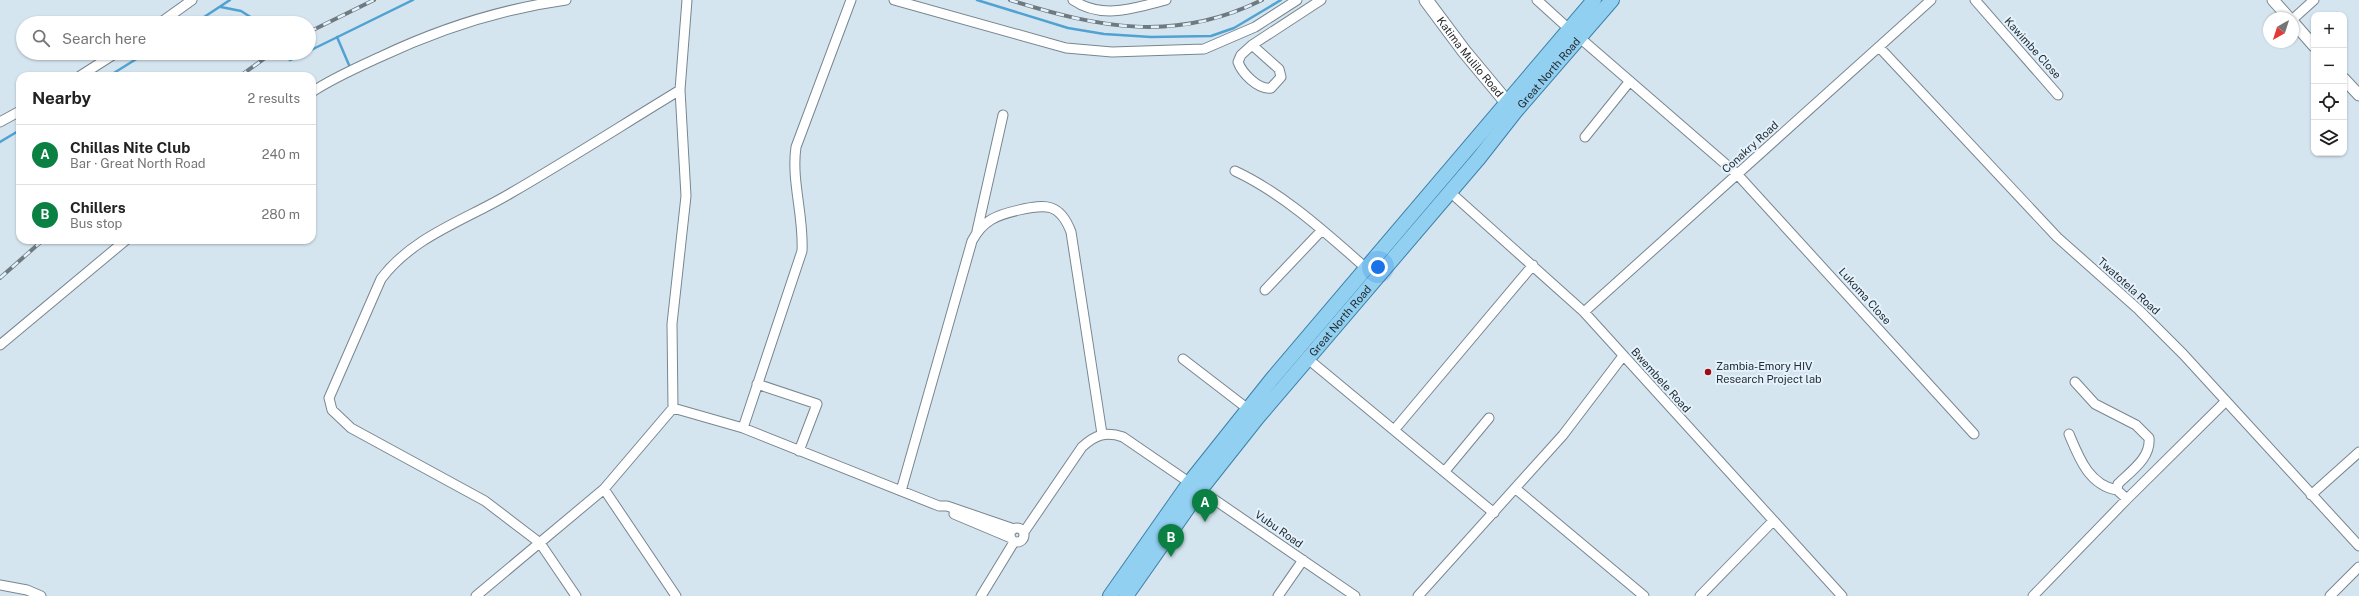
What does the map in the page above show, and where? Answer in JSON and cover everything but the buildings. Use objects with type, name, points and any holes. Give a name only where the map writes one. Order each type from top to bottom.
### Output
[{"type":"main road","name":"Katima Mulilo Road","points":[[1426,0],[1505,102],[1515,112]]},
{"type":"main road","name":"Great North Road","points":[[1126,596],[1196,486],[1248,409],[1505,102],[1594,0]]},
{"type":"main road","name":"Great North Road","points":[[1110,596],[1196,486],[1308,359],[1450,192],[1515,112],[1612,0]]},
{"type":"street","points":[[170,16],[192,0]]},
{"type":"street","points":[[316,90],[349,71],[423,37],[478,18],[535,4],[566,0]]},
{"type":"street","points":[[476,596],[604,489],[673,408],[672,324],[686,196],[680,90],[688,0]]},
{"type":"street","points":[[743,428],[802,250],[803,237],[795,164],[796,147],[851,0]]},
{"type":"street","points":[[894,0],[1066,48],[1112,52],[1204,48],[1255,27],[1297,0]]},
{"type":"street","points":[[1072,0],[1092,9],[1105,12],[1120,12],[1161,1]]},
{"type":"street","points":[[1252,45],[1279,69],[1281,77],[1271,88],[1261,87],[1240,70],[1238,62],[1241,55],[1252,45],[1321,0]]},
{"type":"street","points":[[1537,0],[1569,29]]},
{"type":"street","name":"Conakry Road","points":[[1584,312],[1931,0]]},
{"type":"street","name":"Kawimbe Close","points":[[1974,0],[2058,95]]},
{"type":"street","points":[[2273,0],[2284,12]]},
{"type":"street","points":[[2299,14],[2314,0]]},
{"type":"street","points":[[2299,29],[2311,43]]},
{"type":"street","name":"Lukoma Close","points":[[1580,38],[1737,174],[1974,434]]},
{"type":"street","name":"Twatotela Road","points":[[1879,46],[2058,237],[2139,310],[2226,401],[2359,546]]},
{"type":"street","points":[[86,72],[105,60]]},
{"type":"street","points":[[1585,137],[1630,81]]},
{"type":"street","points":[[2347,82],[2359,95]]},
{"type":"street","points":[[576,596],[540,543],[479,498],[350,428],[332,410],[329,398],[332,388],[381,279],[408,249],[511,193],[680,90]]},
{"type":"street","points":[[0,122],[16,114]]},
{"type":"street","points":[[901,491],[972,241],[977,231],[1003,115]]},
{"type":"street","points":[[1235,171],[1271,192],[1322,230],[1366,268]]},
{"type":"street","name":"Bwembele Road","points":[[1450,192],[1584,312],[1842,596]]},
{"type":"street","points":[[673,408],[743,428],[939,506],[944,510],[1019,542],[1024,539],[1024,532],[1082,447],[1092,438],[1102,434],[1071,232],[1067,221],[1058,212],[1041,205],[1002,214],[988,220],[977,231]]},
{"type":"street","points":[[1265,290],[1322,230]]},
{"type":"street","points":[[0,345],[121,244]]},
{"type":"street","points":[[1395,429],[1533,265]]},
{"type":"street","points":[[1418,596],[1516,489],[1563,435],[1623,356]]},
{"type":"street","points":[[1183,359],[1248,409]]},
{"type":"street","points":[[1308,359],[1395,429],[1494,513]]},
{"type":"street","points":[[2075,382],[2095,404],[2136,425],[2149,438],[2150,446],[2146,454],[2118,484],[2117,490]]},
{"type":"street","points":[[757,384],[817,404],[799,450]]},
{"type":"street","points":[[2033,596],[2127,499],[2226,401]]},
{"type":"street","points":[[1445,471],[1489,418]]},
{"type":"street","name":"Vubu Road","points":[[1102,434],[1123,437],[1355,596]]},
{"type":"street","points":[[2069,434],[2082,464],[2096,481],[2108,488],[2117,490],[2127,499]]},
{"type":"street","points":[[2311,495],[2359,452]]},
{"type":"street","points":[[604,489],[676,596]]},
{"type":"street","points":[[1516,489],[1644,596]]},
{"type":"street","points":[[939,506],[947,506],[1014,529],[1019,528],[1024,532]]},
{"type":"street","points":[[1700,596],[1773,520]]},
{"type":"street","points":[[981,596],[1013,540],[1011,533],[1014,529]]},
{"type":"street","points":[[1278,596],[1303,560]]},
{"type":"street","points":[[2330,596],[2359,567]]},
{"type":"street","points":[[0,585],[26,590],[41,596]]},
{"type":"waterway","points":[[206,16],[230,0]]},
{"type":"waterway","points":[[316,48],[413,0]]},
{"type":"waterway","points":[[977,0],[1068,28],[1104,34],[1151,37],[1211,36],[1234,28],[1281,0]]},
{"type":"waterway","points":[[221,7],[241,11],[249,16]]},
{"type":"waterway","points":[[337,37],[349,65]]},
{"type":"waterway","points":[[115,72],[135,60]]},
{"type":"waterway","points":[[0,142],[16,132]]},
{"type":"railway","points":[[316,29],[374,0]]},
{"type":"railway","points":[[1010,0],[1075,18],[1106,24],[1137,27],[1168,26],[1198,22],[1230,13],[1262,0]]},
{"type":"railway","points":[[246,72],[262,60]]},
{"type":"railway","points":[[0,278],[38,244]]},
{"type":"place","name":"Zambia-Emory HIV Research Project lab","points":[[1708,372]]},
{"type":"place","name":"Chillas Nite Club","points":[[1205,522]]},
{"type":"place","name":"Chillers","points":[[1171,557]]}]
